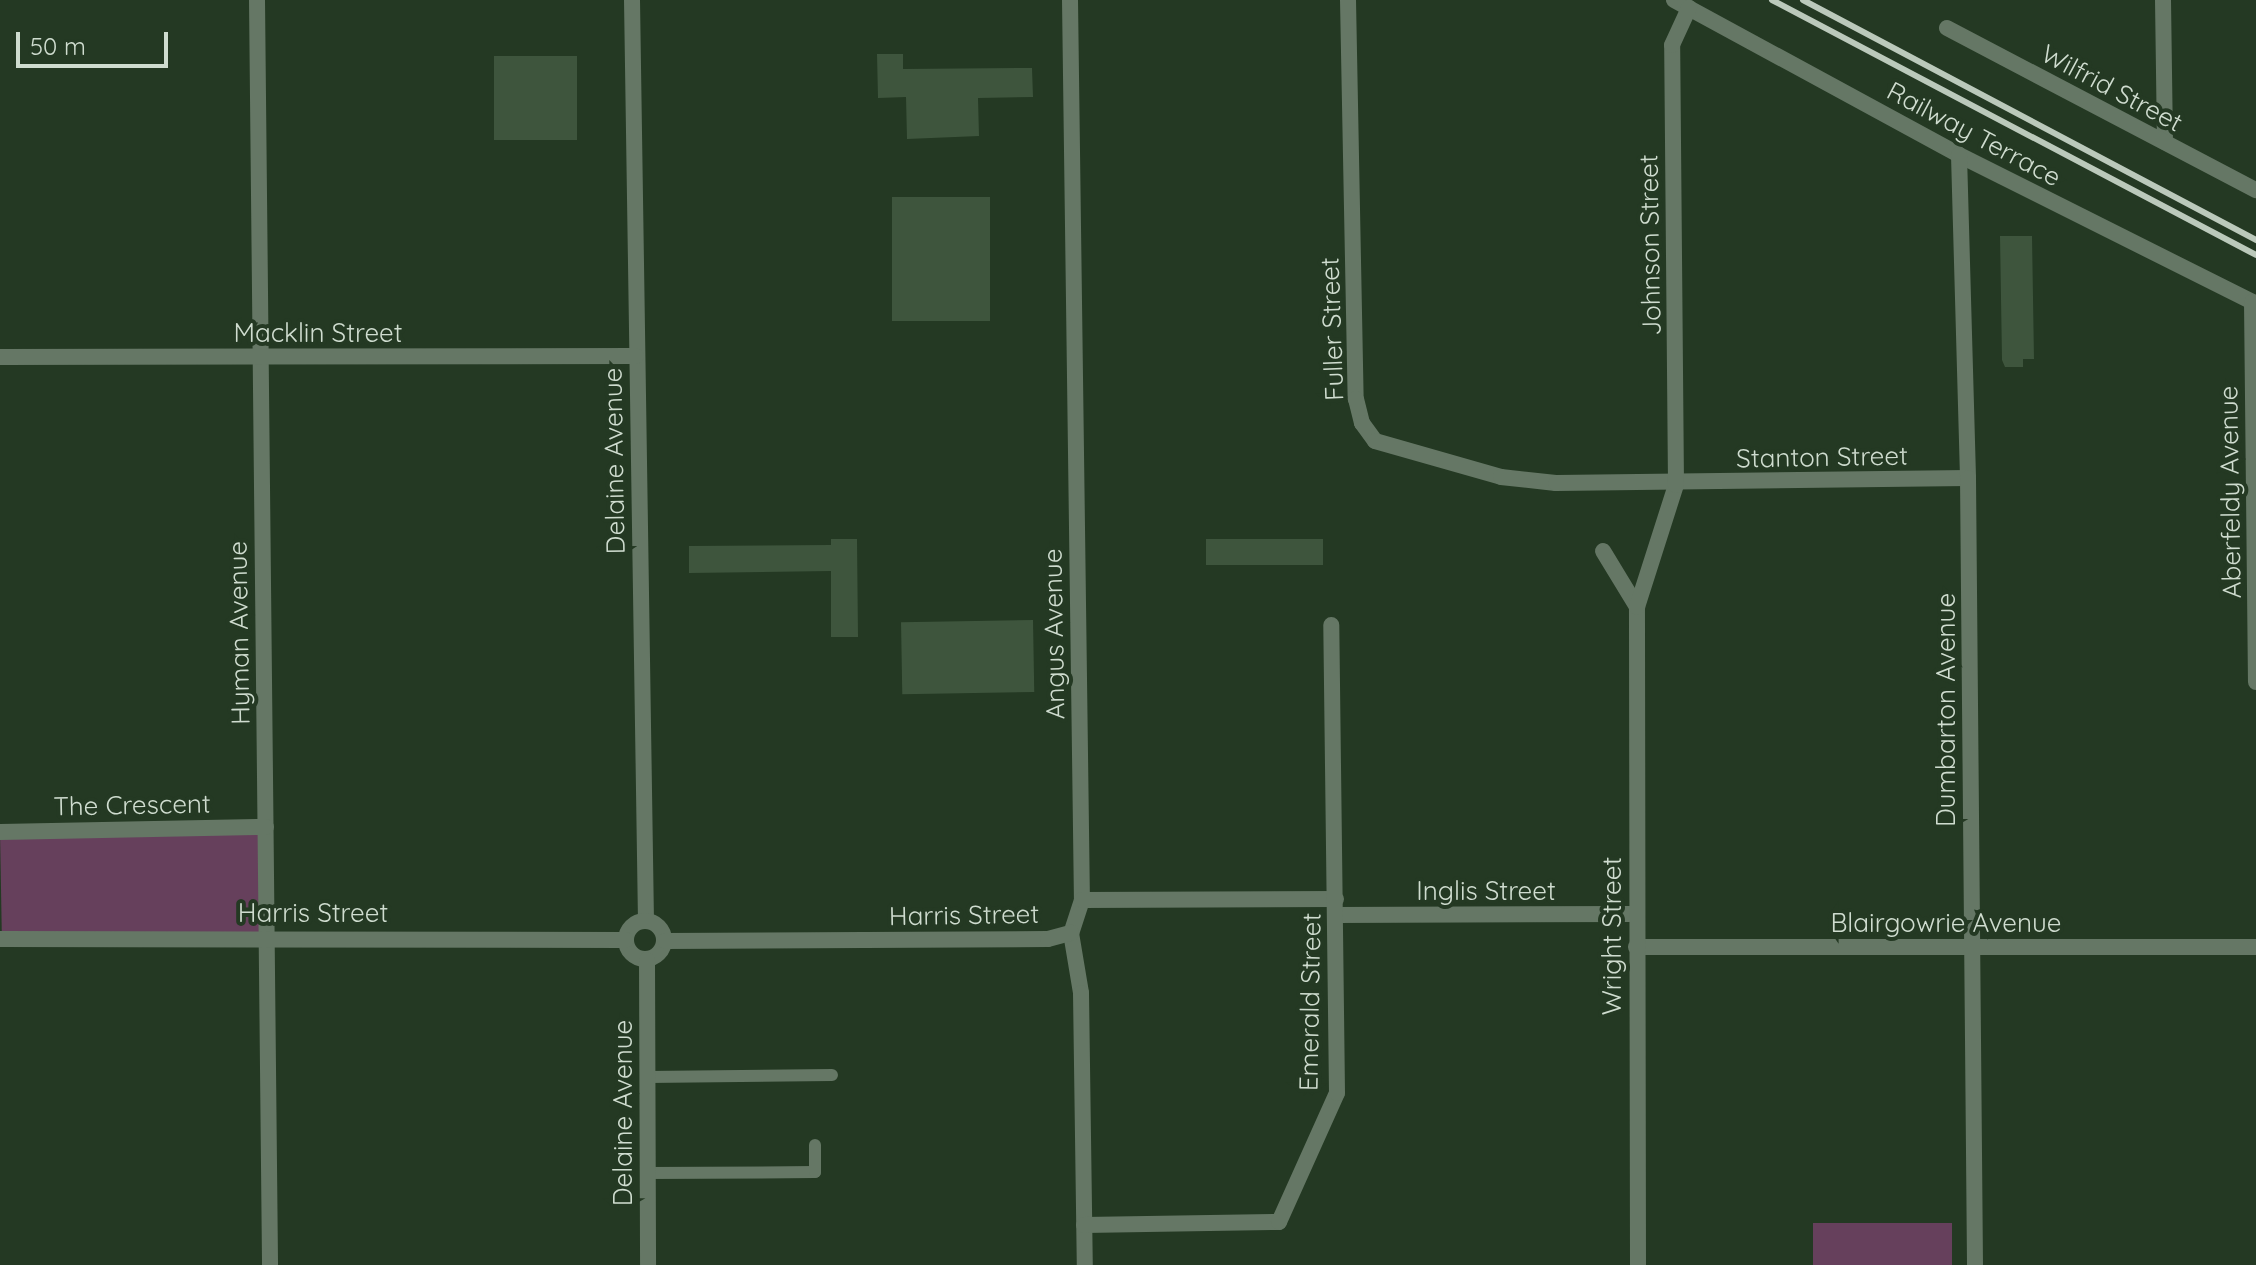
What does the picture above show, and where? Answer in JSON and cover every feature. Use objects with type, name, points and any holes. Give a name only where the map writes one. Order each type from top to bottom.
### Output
[{"type":"street","name":"Hyman Avenue","points":[[257,0],[270,1265]]},
{"type":"street","name":"Delaine Avenue","points":[[632,0],[646,921]]},
{"type":"street","name":"Angus Avenue","points":[[1070,0],[1082,900],[1071,933],[1081,993],[1085,1265]]},
{"type":"street","name":"Fuller Street","points":[[1348,0],[1356,399],[1362,423],[1375,441],[1501,477],[1676,485]]},
{"type":"street","points":[[2163,0],[2165,142]]},
{"type":"street","name":"Johnson Street","points":[[1676,485],[1672,45],[1681,4]]},
{"type":"street","name":"Railway Terrace","points":[[1681,4],[1959,155],[2254,303]]},
{"type":"street","name":"Wilfrid Street","points":[[1947,28],[2256,190]]},
{"type":"street","name":"Dumbarton Avenue","points":[[1959,155],[1968,478],[1975,1265]]},
{"type":"street","name":"Aberfeldy Avenue","points":[[2254,303],[2256,682]]},
{"type":"street","name":"Macklin Street","points":[[0,357],[636,356]]},
{"type":"street","name":"Stanton Street","points":[[1676,485],[1968,478]]},
{"type":"street","name":"Wright Street","points":[[1638,1265],[1635,914],[1637,607],[1676,485]]},
{"type":"street","points":[[1603,551],[1637,607]]},
{"type":"street","name":"Emerald Street","points":[[1084,1225],[1279,1222],[1337,1093],[1331,625]]},
{"type":"street","name":"The Crescent","points":[[0,832],[266,827]]},
{"type":"street","name":"Inglis Street","points":[[1082,900],[1635,914]]},
{"type":"street","points":[[646,921],[661,929],[665,941],[659,954],[647,960],[634,957],[626,940],[630,927],[646,921]]},
{"type":"street","name":"Harris Street","points":[[665,941],[1048,939],[1071,933]]},
{"type":"street","name":"Harris Street","points":[[0,939],[267,936],[626,940]]},
{"type":"street","name":"Blairgowrie Avenue","points":[[1636,947],[2256,947]]},
{"type":"street","name":"Delaine Avenue","points":[[647,960],[648,1265]]},
{"type":"lane","points":[[647,1077],[832,1075]]},
{"type":"lane","points":[[647,1173],[815,1172],[815,1145]]},
{"type":"shaded area","points":[[268,828],[270,935],[2,940],[0,833]]},
{"type":"shaded area","points":[[1813,1223],[1952,1223],[1952,1265],[1813,1265]]},
{"type":"building","points":[[877,54],[903,54],[903,69],[1032,68],[1033,97],[978,98],[979,136],[907,139],[906,97],[878,98]]},
{"type":"building","points":[[494,56],[577,56],[577,140],[494,140]]},
{"type":"building","points":[[892,197],[990,197],[990,321],[892,321]]},
{"type":"building","points":[[2000,236],[2032,236],[2034,359],[2023,359],[2023,367],[2005,367],[2002,360]]},
{"type":"building","points":[[831,539],[857,539],[858,637],[831,637],[831,571],[689,573],[689,546],[831,545]]},
{"type":"building","points":[[1206,539],[1323,539],[1323,565],[1206,565]]},
{"type":"building","points":[[1033,620],[1034,692],[902,694],[901,622]]},
{"type":"railway","points":[[1772,0],[2256,255]]},
{"type":"railway","points":[[1803,0],[2256,240]]}]
